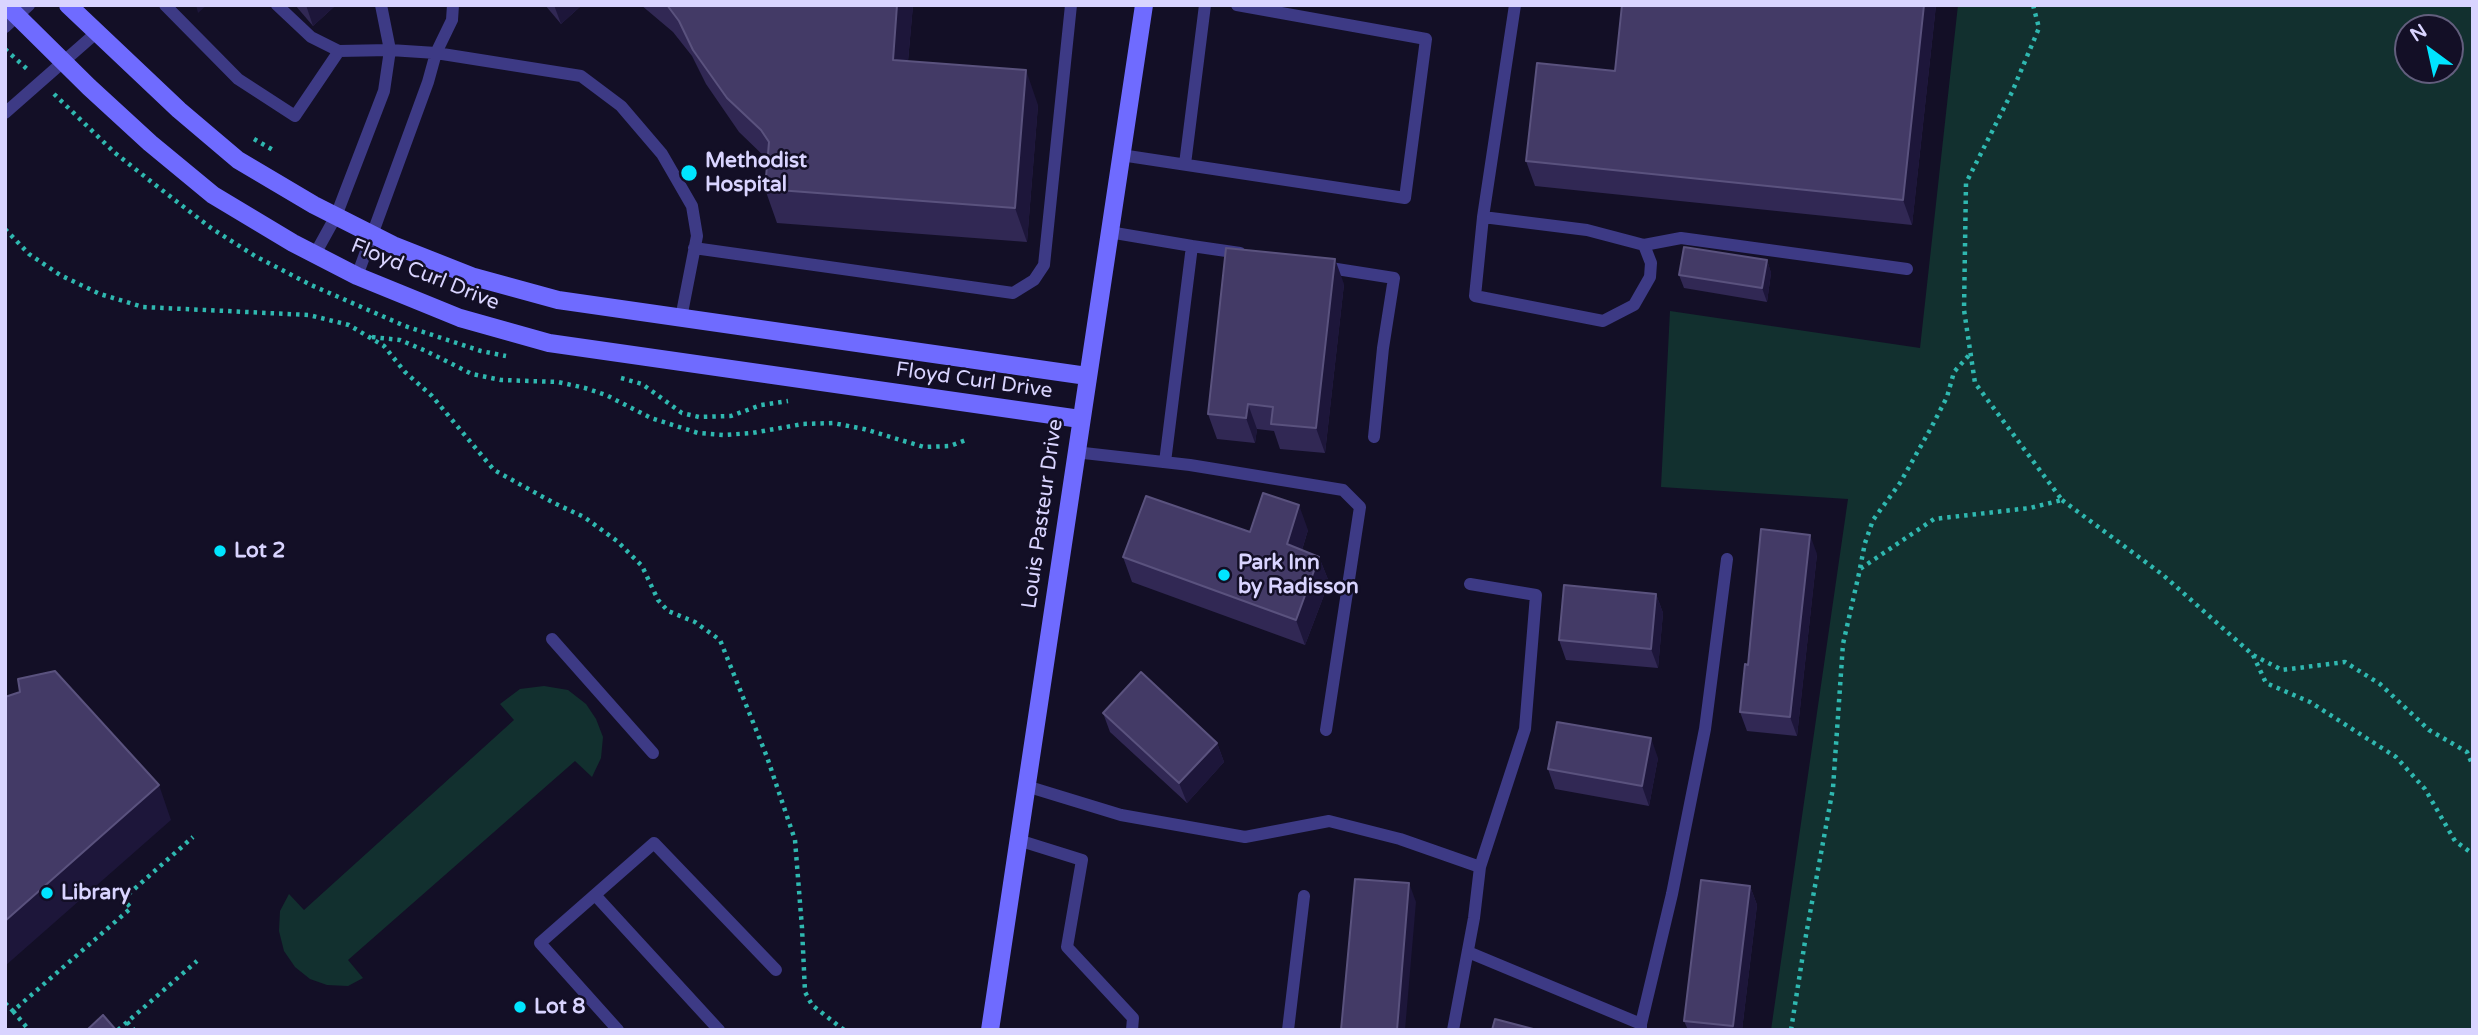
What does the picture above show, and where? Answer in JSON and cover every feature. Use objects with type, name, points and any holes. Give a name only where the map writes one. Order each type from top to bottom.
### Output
[{"type":"street","name":"Floyd Curl Drive","points":[[68,5],[179,110],[239,160],[336,216],[393,245],[474,277],[558,300],[1087,376]]},
{"type":"street","name":"Louis Pasteur Drive","points":[[990,1030],[1144,5]]},
{"type":"street","name":"Floyd Curl Drive","points":[[14,13],[150,143],[213,195],[358,276],[460,318],[549,343],[1080,419]]},
{"type":"lane","points":[[164,5],[238,79],[295,116],[339,51]]},
{"type":"lane","points":[[277,5],[310,37],[339,51],[436,53],[581,76],[621,106],[662,153],[692,206],[697,236],[681,318]]},
{"type":"lane","points":[[315,254],[336,216],[384,92],[390,50],[381,5]]},
{"type":"lane","points":[[358,276],[436,53],[452,20],[453,5]]},
{"type":"lane","points":[[694,248],[1013,293],[1034,280],[1044,265],[1071,5]]},
{"type":"lane","points":[[1185,164],[1205,5]]},
{"type":"lane","points":[[1121,155],[1405,198],[1426,39],[1237,5]]},
{"type":"lane","points":[[1514,5],[1483,217],[1475,296],[1603,321],[1634,305],[1650,277],[1651,263],[1644,245]]},
{"type":"lane","points":[[5,113],[96,33]]},
{"type":"lane","points":[[1483,217],[1587,230],[1644,245],[1681,238],[1907,269]]},
{"type":"lane","points":[[1109,232],[1259,257]]},
{"type":"lane","points":[[1166,462],[1192,246]]},
{"type":"lane","points":[[1313,265],[1394,278],[1383,348],[1374,437]]},
{"type":"lane","points":[[1075,452],[1166,462],[1343,489],[1360,507],[1326,730]]},
{"type":"lane","points":[[1468,951],[1641,1027],[1672,894],[1705,729],[1727,559]]},
{"type":"lane","points":[[1453,1030],[1480,867],[1525,729],[1536,595],[1470,584]]},
{"type":"lane","points":[[552,639],[653,753]]},
{"type":"lane","points":[[1026,786],[1121,815],[1245,837],[1329,821],[1399,839],[1480,867]]},
{"type":"lane","points":[[1018,840],[1082,860],[1067,947],[1133,1018],[1132,1030]]},
{"type":"lane","points":[[618,1030],[540,943],[654,843],[776,970]]},
{"type":"lane","points":[[595,895],[719,1030]]},
{"type":"lane","points":[[1288,1030],[1304,896]]},
{"type":"path","points":[[2033,5],[2039,28],[2012,92],[1966,183],[1964,310],[1975,383],[2062,500],[2164,575],[2253,655],[2282,670],[2345,662],[2380,684],[2429,730],[2467,752],[2473,766]]},
{"type":"path","points":[[254,139],[273,150]]},
{"type":"path","points":[[5,229],[29,254],[60,275],[100,294],[143,306],[309,315],[349,326],[368,336],[384,346],[405,372],[432,396],[494,470],[584,517],[606,533],[642,566],[658,600],[668,611],[695,622],[720,640],[763,745],[795,840],[804,992],[812,1006],[844,1030]]},
{"type":"path","points":[[368,336],[400,341],[472,374],[501,380],[558,382],[585,388],[606,395],[651,418],[698,433],[724,435],[803,424],[833,424],[875,431],[924,447],[950,446],[966,440]]},
{"type":"path","points":[[1791,1030],[1833,788],[1843,644],[1865,542],[1873,520],[1900,483],[1931,428],[1947,397],[1954,372],[1971,354]]},
{"type":"path","points":[[1860,569],[1934,519],[2030,508],[2062,500]]},
{"type":"path","points":[[2253,655],[2266,683],[2310,702],[2396,757],[2425,789],[2455,841],[2473,854]]},
{"type":"path","points":[[13,1011],[131,908],[123,899],[193,836]]},
{"type":"path","points":[[118,1030],[197,961]]},
{"type":"path","points":[[5,1003],[29,1030]]},
{"type":"path","points":[[127,1022],[134,1030]]},
{"type":"green space","points":[[1958,5],[2473,5],[2473,1030],[1771,1030],[1848,499],[1661,487],[1670,311],[1920,348]]},
{"type":"green space","points":[[544,686],[568,690],[586,704],[596,719],[603,737],[601,758],[592,777],[575,761],[348,960],[363,978],[348,986],[327,985],[310,979],[295,967],[284,951],[279,931],[280,911],[289,894],[304,910],[514,720],[500,704],[520,689]]},
{"type":"building","points":[[667,5],[897,5],[893,60],[1026,70],[1015,208],[765,189],[769,142],[761,130],[727,98],[693,50],[679,21]]},
{"type":"building","points":[[1622,5],[1924,5],[1903,200],[1526,161],[1537,63],[1615,71]]},
{"type":"building","points":[[1684,247],[1767,260],[1762,288],[1679,275]]},
{"type":"building","points":[[1226,248],[1335,259],[1316,428],[1271,424],[1273,407],[1248,404],[1246,418],[1208,414]]},
{"type":"building","name":"Park Inn by Radisson","points":[[1263,493],[1299,505],[1287,544],[1319,557],[1296,620],[1123,557],[1146,496],[1250,532]]},
{"type":"building","points":[[1761,529],[1810,535],[1790,717],[1740,712],[1745,664],[1748,665]]},
{"type":"building","points":[[1564,585],[1656,594],[1651,649],[1559,640]]},
{"type":"building","name":"Library","points":[[55,671],[159,785],[5,921],[5,697],[20,692],[18,679]]},
{"type":"building","points":[[1141,672],[1217,743],[1179,783],[1103,713]]},
{"type":"building","points":[[1557,722],[1651,738],[1642,786],[1548,769]]},
{"type":"building","points":[[1355,879],[1409,883],[1397,1030],[1341,1030]]},
{"type":"building","points":[[1701,880],[1750,886],[1733,1026],[1684,1021]]},
{"type":"building","points":[[103,1015],[116,1030],[87,1030]]},
{"type":"building","points":[[1495,1019],[1537,1030],[1492,1030]]},
{"type":"place","name":"Methodist Hospital","points":[[689,173]]},
{"type":"place","name":"Lot 2","points":[[220,551]]},
{"type":"place","name":"Park Inn by Radisson","points":[[1224,575]]},
{"type":"place","name":"Library","points":[[47,893]]},
{"type":"place","name":"Lot 8","points":[[520,1007]]}]
